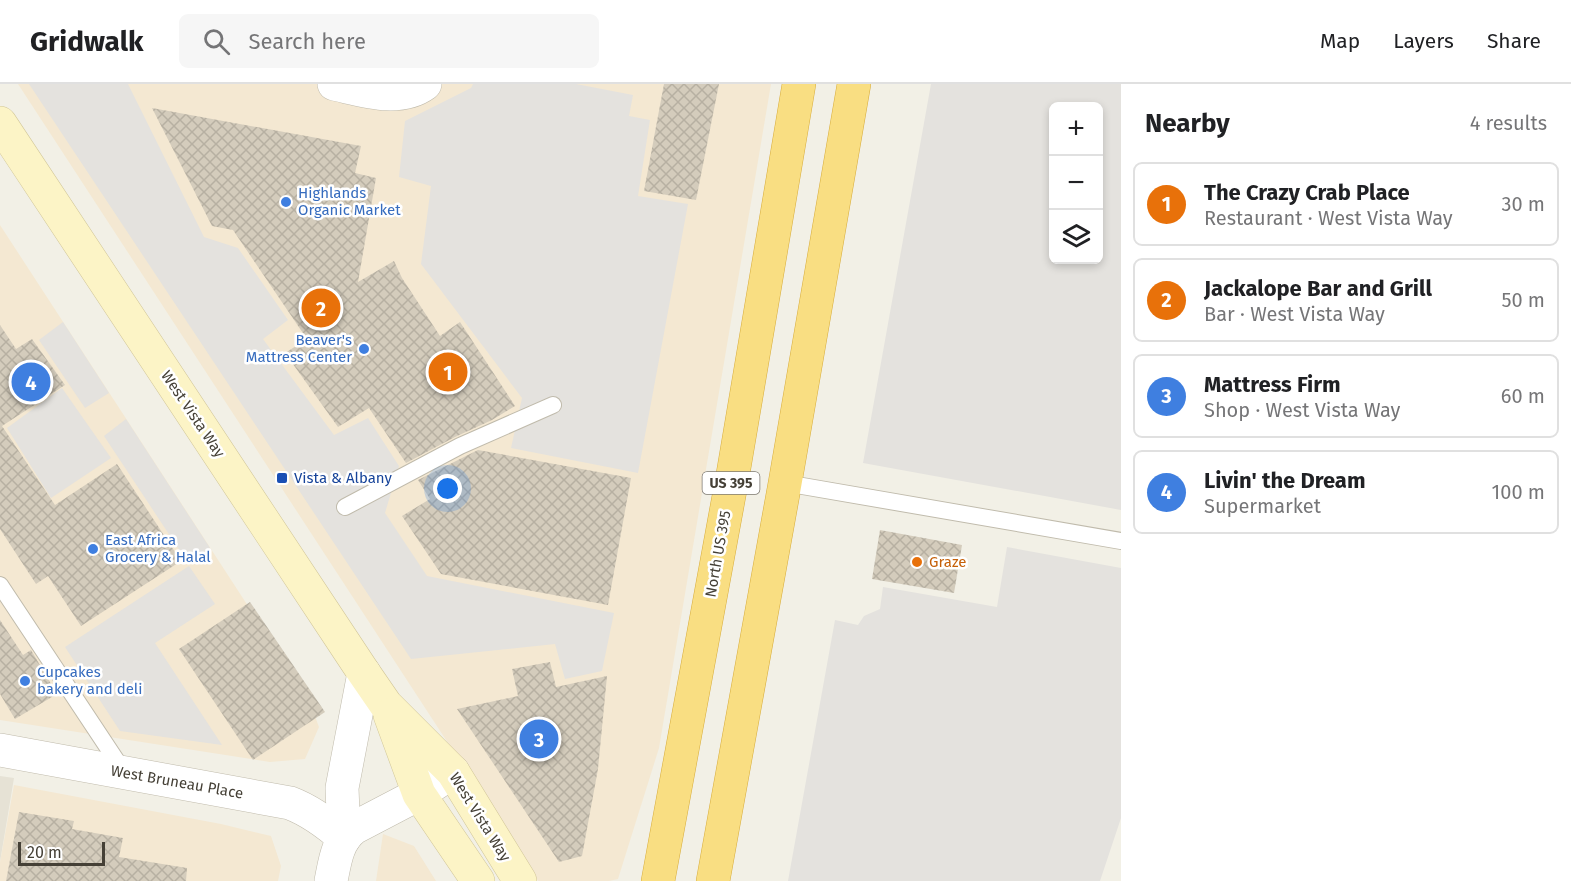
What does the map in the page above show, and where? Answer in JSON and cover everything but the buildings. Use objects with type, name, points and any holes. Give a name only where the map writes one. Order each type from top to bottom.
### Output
[{"type":"highway","name":"North US 395","points":[[660,867],[733,474],[799,84]]},
{"type":"highway","points":[[713,881],[854,84]]},
{"type":"highway","points":[[645,881],[660,867]]},
{"type":"main road","name":"West Vista Way","points":[[0,123],[364,673],[387,705],[453,772],[520,881]]},
{"type":"main road","name":"West Vista Way","points":[[387,705],[419,794],[478,881]]},
{"type":"street","points":[[334,84],[386,94],[405,92],[423,86]]},
{"type":"street","points":[[344,838],[342,788],[364,673]]},
{"type":"street","name":"West Bruneau Place","points":[[0,750],[290,802],[314,814],[344,838]]},
{"type":"street","points":[[331,881],[339,846],[354,828],[419,794],[453,772]]},
{"type":"lane","points":[[345,507],[460,446],[553,405]]},
{"type":"lane","points":[[785,483],[1121,541]]},
{"type":"lane","points":[[0,585],[124,773]]},
{"type":"shaded area","points":[[18,84],[771,84],[659,748],[618,879],[538,881]]},
{"type":"shaded area","points":[[29,84],[128,84],[204,237],[238,248],[288,320],[263,339],[334,435],[368,418],[399,466],[385,513],[427,576],[614,613],[602,671],[565,679],[555,644],[411,659]]},
{"type":"shaded area","points":[[473,84],[576,84],[633,95],[629,116],[650,120],[638,196],[688,204],[638,473],[511,448],[522,398],[421,264],[431,186],[399,177],[405,121],[471,88]]},
{"type":"shaded area","points":[[931,84],[1121,84],[1121,510],[863,463]]},
{"type":"shaded area","points":[[0,225],[308,698],[319,727],[305,759],[270,762],[0,720]]},
{"type":"shaded area","points":[[63,322],[109,393],[85,408],[39,340]]},
{"type":"shaded area","points":[[62,388],[111,458],[51,498],[7,428]]},
{"type":"shaded area","points":[[126,419],[210,548],[188,563],[104,436]]},
{"type":"shaded area","points":[[1007,547],[1121,568],[1121,818],[1100,881],[788,881],[835,620],[858,625],[864,616],[880,609],[883,587],[997,607]]},
{"type":"shaded area","points":[[189,566],[215,604],[155,643],[222,745],[120,731],[65,647]]},
{"type":"shaded area","points":[[0,776],[14,778],[0,862]]},
{"type":"shaded area","points":[[14,785],[221,824],[271,836],[281,866],[278,881],[0,881],[0,862]]},
{"type":"shaded area","points":[[383,834],[414,846],[436,881],[376,881]]},
{"type":"place","name":"Highlands Organic Market","points":[[286,202]]},
{"type":"place","name":"Jackalope Bar and Grill","points":[[321,308]]},
{"type":"place","name":"Beaver's Mattress Center","points":[[364,349]]},
{"type":"place","name":"The Crazy Crab Place","points":[[448,372]]},
{"type":"place","name":"Livin' the Dream","points":[[31,382]]},
{"type":"place","name":"Vista & Albany","points":[[282,478]]},
{"type":"place","name":"East Africa Grocery & Halal","points":[[93,549]]},
{"type":"place","name":"Graze","points":[[917,562]]},
{"type":"place","name":"Cupcakes bakery and deli","points":[[25,681]]},
{"type":"place","name":"Mattress Firm","points":[[539,739]]}]
